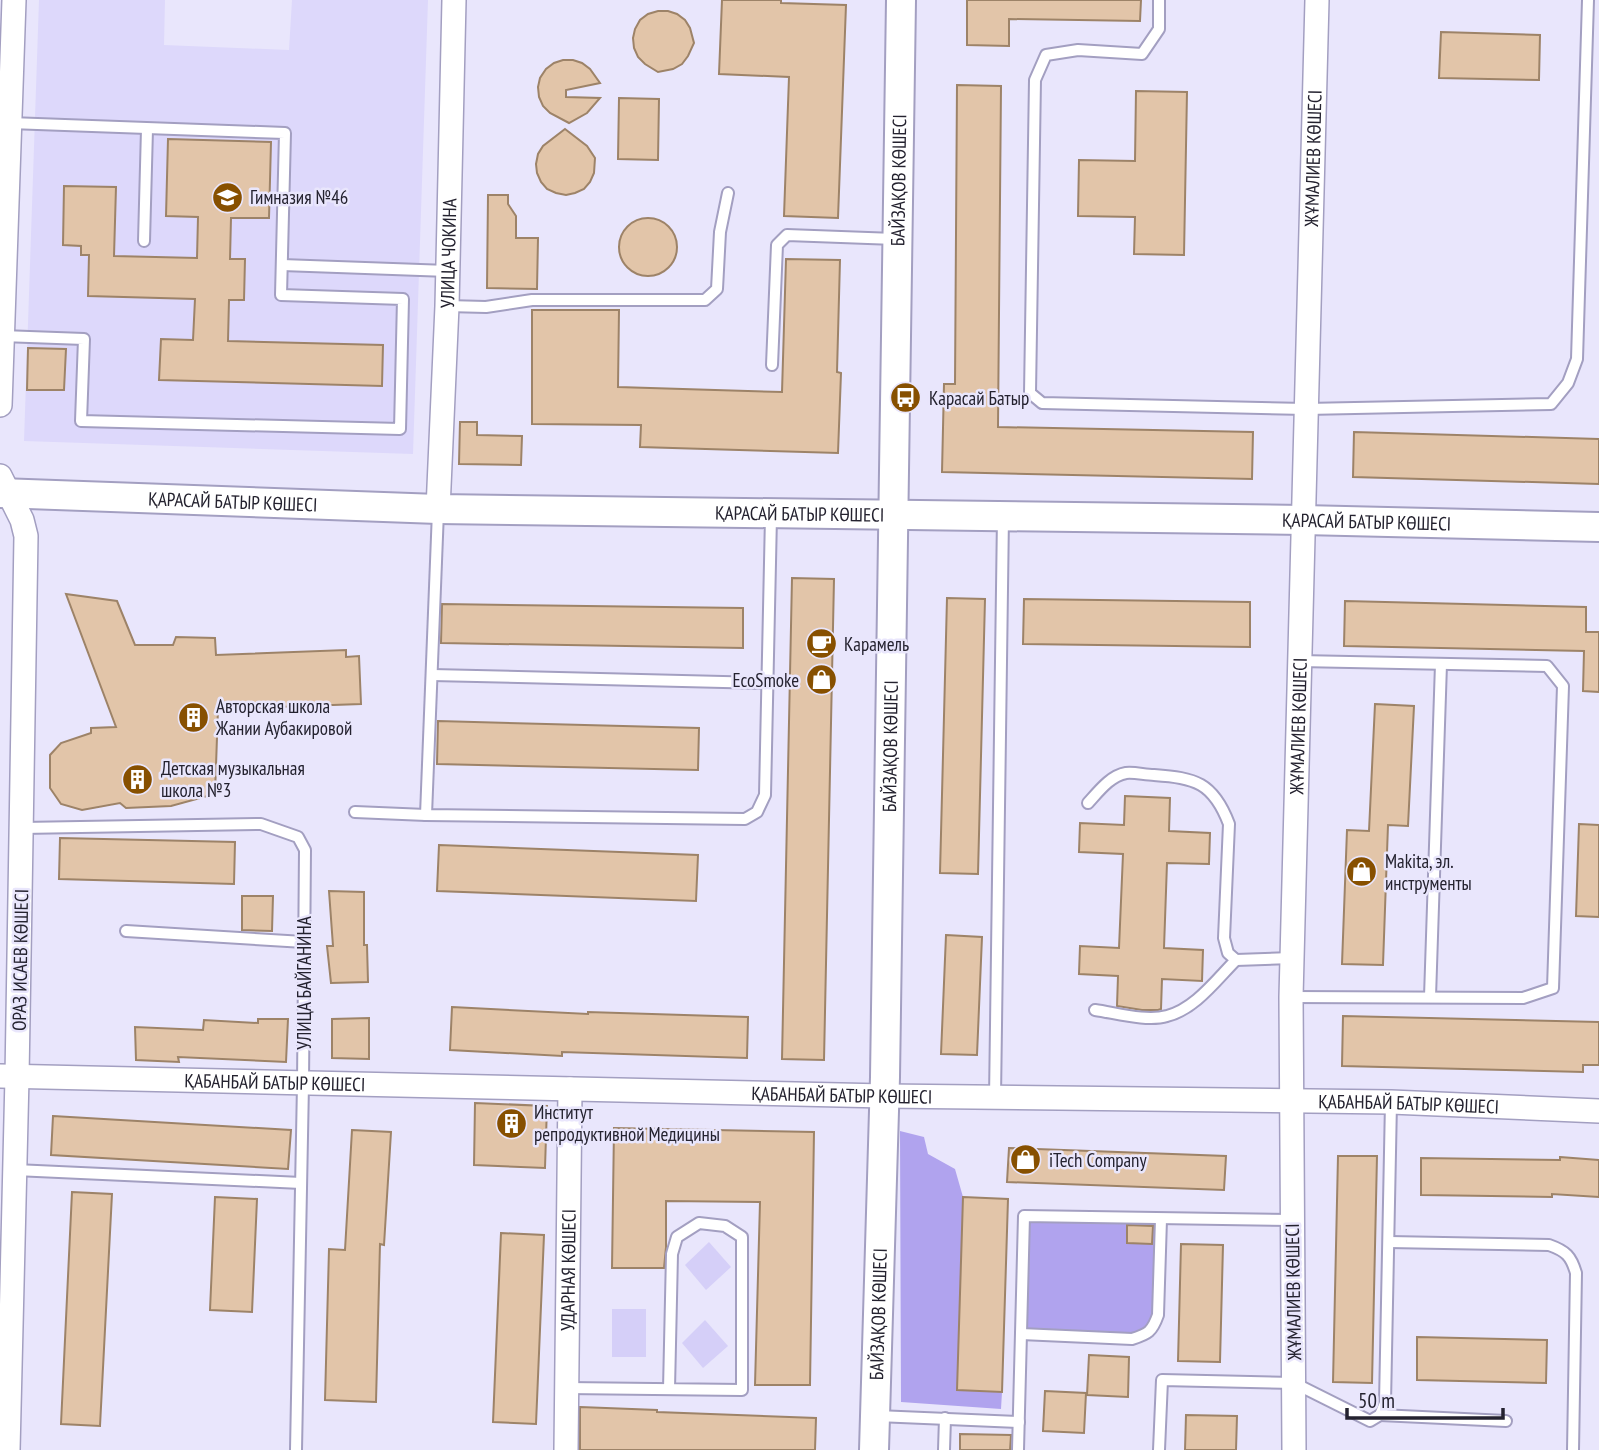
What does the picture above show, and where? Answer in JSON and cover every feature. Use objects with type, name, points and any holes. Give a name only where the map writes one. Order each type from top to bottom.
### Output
[{"type":"street","name":"УЛИЦА ЧОКИНА","points":[[438,509],[447,306],[454,0]]},
{"type":"street","name":"БАЙЗАҚОВ КӨШЕСІ","points":[[874,1450],[885,1096],[901,0]]},
{"type":"street","name":"ЖҰМАЛИЕВ КӨШЕСІ","points":[[1294,1450],[1291,997],[1317,0]]},
{"type":"street","points":[[0,405],[10,123],[9,4]]},
{"type":"street","name":"ҚАРАСАЙ БАТЫР КӨШЕСІ","points":[[3,488],[438,509],[1303,520],[1599,527]]},
{"type":"street","name":"ОРАЗ ИСАЕВ КӨШЕСІ","points":[[3,488],[22,520],[26,536],[22,828],[9,1077],[15,1170],[8,1450]]},
{"type":"street","name":"ҚАБАНБАЙ БАТЫР КӨШЕСІ","points":[[9,1077],[995,1098],[1391,1102],[1599,1111]]},
{"type":"street","name":"УДАРНАЯ КӨШЕСІ","points":[[566,1450],[570,1090]]},
{"type":"lane","points":[[1159,0],[1159,29],[1142,54],[1078,50],[1046,55],[1035,80],[1030,393],[1042,403],[1306,410],[1551,404],[1568,383],[1577,359],[1588,0]]},
{"type":"lane","points":[[2,336],[84,339],[81,421],[400,429],[403,299],[281,295],[285,133],[10,123]]},
{"type":"lane","points":[[144,241],[146,129]]},
{"type":"lane","points":[[447,306],[486,307],[532,300],[705,300],[717,289],[720,232],[728,193]]},
{"type":"lane","points":[[772,365],[777,245],[786,235],[898,239]]},
{"type":"lane","points":[[282,265],[448,271]]},
{"type":"lane","points":[[426,815],[438,509]]},
{"type":"lane","points":[[355,812],[745,819],[757,812],[765,795],[772,513]]},
{"type":"lane","points":[[995,1098],[1003,516]]},
{"type":"lane","points":[[1291,997],[1523,998],[1553,988],[1563,686],[1546,666],[1299,661]]},
{"type":"lane","points":[[1430,997],[1441,664]]},
{"type":"lane","points":[[432,675],[768,683]]},
{"type":"lane","points":[[1088,803],[1109,781],[1126,773],[1185,778],[1206,788],[1224,810],[1229,824],[1224,938],[1228,953],[1236,960],[1292,958]]},
{"type":"lane","name":"УЛИЦА БАЙГАНИНА","points":[[22,828],[261,824],[298,836],[305,850],[296,1450]]},
{"type":"lane","points":[[126,931],[304,942]]},
{"type":"lane","points":[[1095,1010],[1148,1018],[1166,1017],[1201,996],[1236,960]]},
{"type":"lane","points":[[1380,1415],[1385,1403],[1391,1102]]},
{"type":"lane","points":[[15,1170],[301,1182]]},
{"type":"lane","points":[[1018,1450],[1024,1216],[1292,1220]]},
{"type":"lane","points":[[1021,1334],[1132,1339],[1146,1334],[1154,1326],[1158,1315],[1161,1219]]},
{"type":"lane","points":[[566,1388],[742,1390],[742,1237],[725,1226],[699,1223],[677,1237],[673,1254],[669,1389]]},
{"type":"lane","points":[[1389,1242],[1549,1245],[1562,1249],[1573,1260],[1576,1273],[1573,1450]]},
{"type":"lane","points":[[1159,1450],[1162,1380],[1294,1382],[1370,1420],[1380,1415],[1506,1420]]},
{"type":"lane","points":[[874,1416],[1019,1422]]},
{"type":"lane","points":[[944,1450],[945,1418]]},
{"type":"shaded area","name":"Гимназия №46","points":[[39,0],[165,0],[164,45],[289,50],[292,0],[428,0],[413,454],[24,441]]},
{"type":"shaded area","points":[[900,1131],[924,1137],[928,1154],[955,1169],[963,1197],[957,1390],[1002,1392],[1001,1409],[901,1402]]},
{"type":"shaded area","points":[[1024,1216],[1161,1219],[1158,1315],[1146,1334],[1021,1334]]},
{"type":"shaded area","points":[[709,1242],[731,1267],[706,1290],[685,1265]]},
{"type":"shaded area","points":[[612,1309],[646,1309],[646,1357],[612,1357]]},
{"type":"shaded area","points":[[705,1320],[728,1346],[703,1368],[682,1343]]},
{"type":"building","points":[[722,0],[781,0],[781,3],[846,5],[838,218],[784,216],[789,77],[719,74]]},
{"type":"building","points":[[967,0],[1141,0],[1140,21],[1009,19],[1009,46],[967,45]]},
{"type":"building","points":[[658,11],[677,14],[685,20],[694,43],[682,64],[658,72],[638,57],[633,38],[640,20]]},
{"type":"building","points":[[1441,32],[1540,35],[1539,80],[1439,78]]},
{"type":"building","points":[[563,60],[582,63],[600,83],[566,90],[566,97],[600,98],[587,113],[569,123],[543,106],[538,87],[546,69]]},
{"type":"building","points":[[957,85],[1001,86],[998,427],[1253,432],[1252,479],[942,472],[944,384],[955,384]]},
{"type":"building","points":[[1136,91],[1187,92],[1184,255],[1134,254],[1135,217],[1078,216],[1079,160],[1135,161]]},
{"type":"building","points":[[619,98],[659,99],[658,160],[618,159]]},
{"type":"building","points":[[565,129],[587,146],[595,158],[590,182],[584,189],[566,195],[547,189],[537,173],[536,164],[543,146]]},
{"type":"building","points":[[168,139],[271,142],[269,218],[231,218],[230,259],[245,259],[244,300],[229,300],[228,341],[383,345],[382,386],[159,380],[161,339],[193,340],[195,299],[88,296],[89,255],[81,255],[81,246],[63,245],[64,186],[116,187],[114,256],[197,258],[198,217],[166,216]]},
{"type":"building","points":[[488,195],[508,195],[508,204],[516,216],[516,238],[538,238],[537,289],[487,288]]},
{"type":"building","points":[[648,218],[659,220],[672,231],[677,247],[675,258],[664,271],[648,276],[637,274],[624,263],[619,247],[621,236],[632,223]]},
{"type":"building","points":[[786,259],[840,260],[837,372],[841,373],[838,453],[640,447],[641,425],[532,424],[532,310],[619,310],[618,387],[782,392]]},
{"type":"building","points":[[28,348],[66,349],[64,390],[27,390]]},
{"type":"building","points":[[460,422],[477,422],[477,435],[522,436],[521,465],[459,464]]},
{"type":"building","points":[[1354,432],[1599,439],[1599,484],[1353,477]]},
{"type":"building","points":[[792,578],[834,579],[824,1060],[782,1059]]},
{"type":"building","points":[[66,594],[117,601],[135,645],[173,645],[176,637],[215,638],[216,655],[346,650],[346,657],[359,656],[361,704],[218,709],[215,794],[171,806],[126,808],[120,803],[82,810],[61,804],[50,788],[50,755],[61,743],[91,733],[91,728],[116,727]]},
{"type":"building","points":[[947,598],[985,599],[978,874],[940,873]]},
{"type":"building","points":[[1024,599],[1250,602],[1250,647],[1023,644]]},
{"type":"building","points":[[1345,601],[1586,607],[1586,632],[1599,632],[1599,692],[1583,691],[1584,651],[1344,646]]},
{"type":"building","points":[[442,604],[743,608],[743,648],[441,643]]},
{"type":"building","points":[[1375,704],[1414,706],[1408,826],[1388,825],[1383,965],[1342,964],[1347,830],[1369,831]]},
{"type":"building","points":[[438,721],[699,728],[698,770],[437,764]]},
{"type":"building","points":[[1125,796],[1170,798],[1169,831],[1210,833],[1209,864],[1167,863],[1164,948],[1203,950],[1202,981],[1162,979],[1161,1009],[1158,1010],[1117,1006],[1118,976],[1079,974],[1080,946],[1119,948],[1123,854],[1079,852],[1080,823],[1124,825]]},
{"type":"building","points":[[1579,824],[1599,825],[1599,917],[1576,916]]},
{"type":"building","points":[[60,838],[235,842],[234,884],[59,879]]},
{"type":"building","points":[[439,845],[698,855],[696,901],[437,891]]},
{"type":"building","points":[[329,891],[364,892],[364,945],[367,945],[368,982],[331,983],[327,946],[333,946]]},
{"type":"building","points":[[242,896],[273,896],[272,931],[242,930]]},
{"type":"building","points":[[946,935],[982,937],[977,1055],[941,1054]]},
{"type":"building","points":[[452,1007],[588,1014],[748,1017],[747,1058],[562,1052],[562,1056],[450,1050]]},
{"type":"building","points":[[1343,1016],[1599,1022],[1599,1065],[1583,1065],[1583,1072],[1342,1066]]},
{"type":"building","points":[[369,1018],[369,1059],[332,1058],[332,1019]]},
{"type":"building","points":[[258,1019],[288,1019],[286,1062],[178,1057],[179,1062],[136,1060],[135,1027],[203,1030],[204,1020],[258,1023]]},
{"type":"building","name":"Институт репродуктивной Медицины","points":[[475,1103],[547,1106],[545,1168],[474,1165]]},
{"type":"building","points":[[53,1116],[291,1130],[288,1169],[51,1155]]},
{"type":"building","points":[[614,1128],[814,1132],[810,1385],[755,1385],[760,1202],[666,1201],[664,1268],[612,1268]]},
{"type":"building","points":[[352,1130],[391,1132],[384,1245],[380,1244],[376,1402],[325,1400],[329,1249],[345,1250]]},
{"type":"building","points":[[1009,1148],[1226,1156],[1224,1190],[1007,1182]]},
{"type":"building","points":[[1338,1156],[1377,1156],[1372,1383],[1333,1382]]},
{"type":"building","points":[[1560,1157],[1599,1160],[1599,1197],[1552,1194],[1552,1197],[1421,1195],[1421,1158],[1560,1160]]},
{"type":"building","points":[[72,1192],[112,1194],[100,1426],[61,1424]]},
{"type":"building","points":[[215,1197],[257,1199],[252,1312],[210,1310]]},
{"type":"building","points":[[963,1197],[1008,1199],[1002,1392],[957,1390]]},
{"type":"building","points":[[1127,1225],[1153,1226],[1152,1244],[1127,1243]]},
{"type":"building","points":[[501,1233],[544,1235],[536,1424],[493,1422]]},
{"type":"building","points":[[1181,1244],[1223,1245],[1220,1362],[1178,1361]]},
{"type":"building","points":[[1417,1337],[1547,1340],[1546,1383],[1417,1380]]},
{"type":"building","points":[[1089,1355],[1129,1357],[1128,1397],[1087,1395]]},
{"type":"building","points":[[1045,1391],[1086,1393],[1084,1433],[1043,1431]]},
{"type":"building","points":[[580,1407],[816,1418],[815,1450],[580,1450]]},
{"type":"building","points":[[1186,1415],[1237,1416],[1236,1450],[1185,1450]]},
{"type":"building","points":[[960,1434],[1011,1435],[1010,1450],[960,1450]]},
{"type":"place","name":"Гимназия №46","points":[[227,197]]},
{"type":"place","name":"Карасай Батыр","points":[[906,398]]},
{"type":"place","name":"Карамель","points":[[821,644]]},
{"type":"place","name":"EcoSmoke","points":[[822,680]]},
{"type":"place","name":"Авторская школа Жании Аубакировой","points":[[193,717]]},
{"type":"place","name":"Детская музыкальная школа №3","points":[[138,779]]},
{"type":"place","name":"Makita, эл. инструменты","points":[[1362,872]]},
{"type":"place","name":"Институт репродуктивной Медицины","points":[[511,1123]]},
{"type":"place","name":"iTech Company","points":[[1026,1160]]}]
